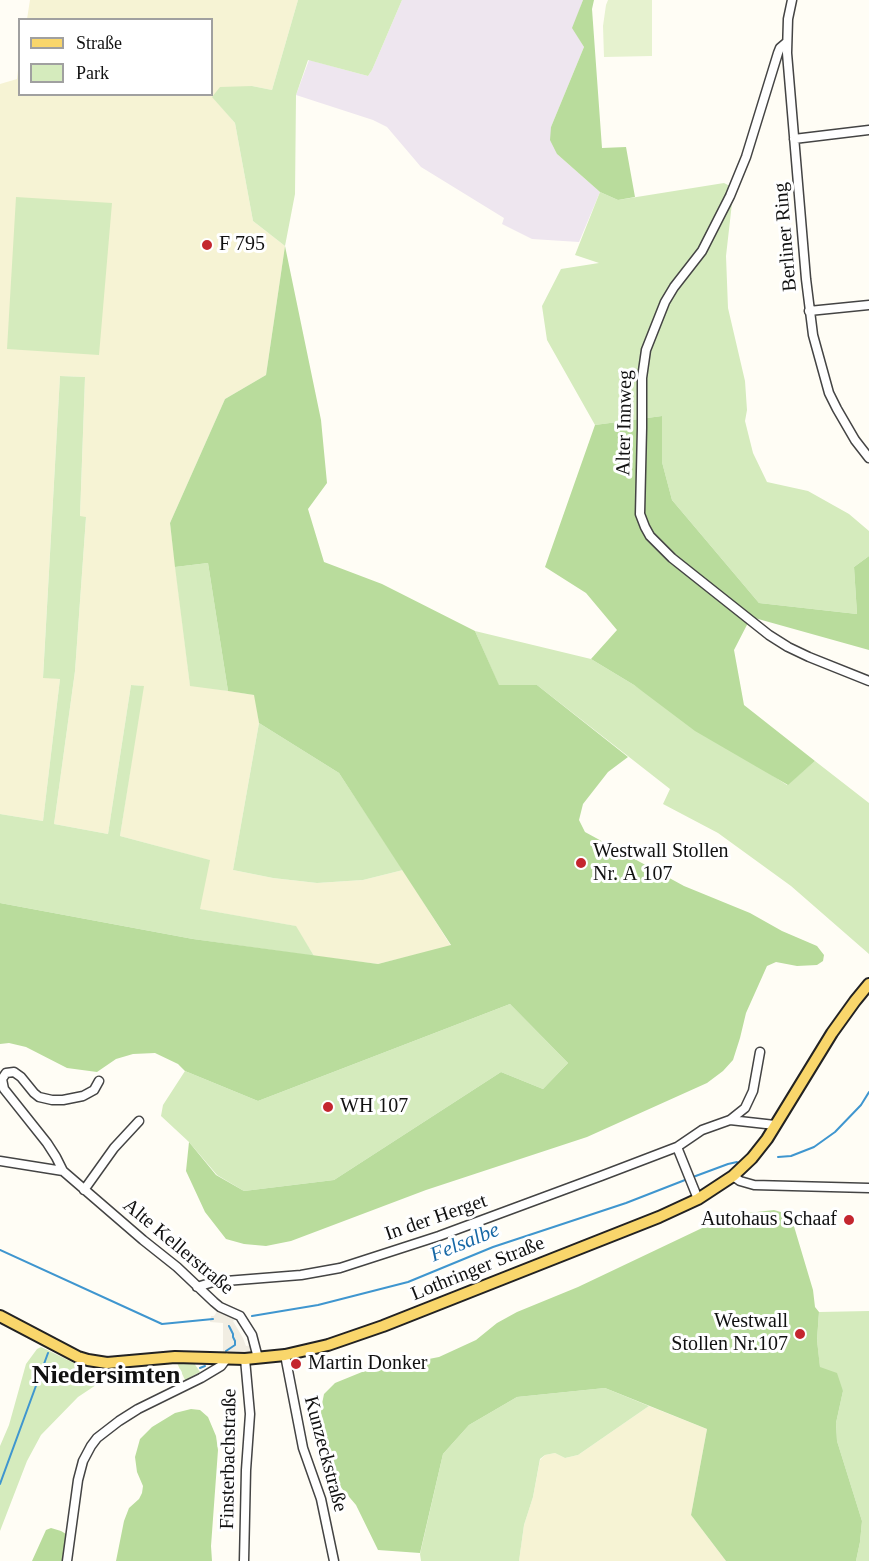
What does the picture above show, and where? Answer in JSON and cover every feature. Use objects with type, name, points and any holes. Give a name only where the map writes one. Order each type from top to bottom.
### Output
[{"type":"main road","name":"Lothringer Straße","points":[[0,1316],[68,1352],[96,1362],[175,1357],[245,1359],[285,1355],[328,1345],[373,1329],[659,1217],[698,1199],[733,1176],[760,1148],[832,1033],[869,984]]},
{"type":"street","name":"Berliner Ring","points":[[792,0],[787,42],[810,311],[818,353],[830,393],[845,425],[869,458]]},
{"type":"street","name":"Alter Innweg","points":[[787,42],[778,53],[746,157],[730,196],[702,251],[665,302],[646,350],[642,378],[640,514],[650,536],[672,558],[769,635],[808,657],[869,681]]},
{"type":"street","points":[[794,140],[869,130]]},
{"type":"street","points":[[810,311],[869,305]]},
{"type":"street","name":"In der Herget","points":[[197,1287],[213,1282],[302,1275],[340,1268],[439,1236],[677,1147],[702,1130],[730,1120],[747,1105],[753,1091],[760,1052]]},
{"type":"street","name":"Alte Kellerstraße","points":[[99,1081],[94,1090],[83,1096],[52,1100],[44,1099],[34,1093],[14,1072],[6,1073],[2,1079],[4,1089],[46,1143],[63,1171],[177,1267],[220,1307],[240,1316],[252,1335],[258,1358]]},
{"type":"street","name":"In der Herget","points":[[730,1120],[775,1125]]},
{"type":"street","points":[[84,1190],[114,1148],[139,1121]]},
{"type":"street","points":[[677,1147],[698,1199]]},
{"type":"street","points":[[0,1161],[63,1171]]},
{"type":"street","points":[[733,1176],[740,1181],[754,1185],[869,1188]]},
{"type":"street","name":"Kunzeckstraße","points":[[285,1355],[303,1448],[321,1499],[334,1561]]},
{"type":"street","points":[[67,1561],[78,1480],[83,1461],[97,1438],[138,1409],[201,1378],[221,1366],[227,1359]]},
{"type":"street","name":"Finsterbachstraße","points":[[244,1561],[250,1414],[245,1359]]},
{"type":"shaded area","points":[[30,0],[298,0],[272,90],[252,86],[213,97],[235,123],[253,221],[285,246],[266,375],[225,399],[170,523],[190,685],[255,695],[259,723],[233,870],[317,883],[363,880],[403,870],[451,946],[378,964],[314,956],[295,926],[199,909],[209,860],[120,836],[143,686],[131,685],[108,834],[54,824],[75,671],[86,517],[80,517],[85,377],[60,376],[43,677],[60,679],[43,821],[0,814],[0,84],[17,79],[18,70],[18,96],[213,96],[213,18],[27,18]]},
{"type":"shaded area","points":[[402,0],[583,0],[573,28],[584,47],[551,127],[557,154],[600,192],[579,242],[532,239],[502,224],[504,218],[421,167],[387,127],[373,120],[296,95],[309,60],[368,76]]},
{"type":"shaded area","points":[[220,1307],[238,1317],[233,1321],[246,1346],[251,1345],[251,1352],[223,1353],[223,1323],[210,1322],[211,1316],[214,1316]]},
{"type":"shaded area","points":[[649,1406],[707,1429],[691,1515],[726,1561],[519,1561],[524,1525],[533,1497],[540,1460],[545,1455],[555,1453],[565,1458],[578,1455]]},
{"type":"green space","points":[[298,0],[402,0],[368,76],[308,60],[296,95],[295,194],[285,246],[253,221],[235,123],[212,97],[220,87],[252,86],[272,90]]},
{"type":"green space","points":[[583,0],[594,0],[592,9],[602,148],[626,147],[635,197],[618,200],[600,192],[557,154],[550,140],[551,127],[584,47],[572,28]]},
{"type":"green space","points":[[608,0],[652,0],[652,56],[604,57],[603,26]]},
{"type":"green space","points":[[724,183],[730,186],[732,203],[726,256],[728,308],[745,381],[747,410],[745,421],[753,453],[767,482],[808,491],[849,514],[869,531],[869,556],[854,567],[857,614],[759,603],[672,500],[662,462],[662,416],[595,425],[547,340],[542,306],[561,269],[599,263],[575,255],[600,192],[618,200]]},
{"type":"green space","points":[[16,197],[112,203],[99,355],[7,349]]},
{"type":"green space","points":[[285,246],[321,420],[327,483],[308,509],[324,562],[382,584],[475,631],[499,685],[537,685],[628,757],[608,772],[583,804],[579,820],[585,832],[684,886],[750,913],[782,931],[817,946],[824,955],[823,961],[817,965],[797,966],[776,962],[767,966],[746,1013],[733,1060],[707,1083],[587,1137],[426,1190],[291,1241],[266,1246],[244,1244],[226,1239],[205,1212],[186,1171],[189,1142],[216,1175],[244,1191],[334,1180],[501,1072],[543,1089],[568,1063],[510,1004],[258,1101],[185,1071],[178,1064],[155,1053],[133,1054],[116,1059],[97,1072],[67,1068],[26,1047],[9,1043],[0,1044],[0,903],[193,939],[378,964],[451,945],[339,773],[259,723],[254,695],[228,691],[208,563],[175,567],[170,523],[225,399],[266,375]]},
{"type":"green space","points":[[60,376],[85,377],[80,516],[86,517],[75,671],[54,824],[108,834],[131,685],[144,686],[120,836],[210,860],[200,909],[296,926],[314,956],[193,939],[0,903],[0,814],[43,821],[60,679],[43,678]]},
{"type":"green space","points":[[662,416],[662,462],[672,500],[759,603],[857,614],[854,567],[869,556],[869,650],[751,617],[734,650],[744,705],[815,761],[788,785],[695,731],[634,685],[591,659],[617,630],[586,593],[545,567],[595,425]]},
{"type":"green space","points":[[208,563],[228,691],[190,686],[175,567]]},
{"type":"green space","points":[[475,631],[591,659],[787,785],[815,761],[869,803],[869,954],[791,886],[718,833],[663,804],[670,789],[537,685],[499,686]]},
{"type":"green space","points":[[259,723],[339,773],[403,870],[363,880],[317,883],[233,870]]},
{"type":"green space","points":[[510,1004],[568,1063],[543,1089],[501,1072],[334,1180],[244,1191],[217,1175],[189,1142],[161,1116],[163,1105],[185,1071],[258,1101]]},
{"type":"green space","points":[[774,1210],[784,1213],[793,1223],[813,1290],[815,1307],[819,1312],[817,1340],[820,1367],[837,1373],[843,1391],[836,1423],[837,1441],[862,1521],[856,1561],[726,1561],[691,1515],[707,1429],[605,1388],[517,1397],[469,1425],[443,1454],[420,1553],[378,1550],[356,1505],[339,1485],[326,1461],[322,1446],[321,1409],[324,1394],[335,1383],[362,1372],[439,1357],[476,1340],[497,1323],[517,1312],[578,1287],[719,1220]]},
{"type":"green space","points":[[869,1311],[869,1561],[856,1561],[862,1521],[837,1441],[836,1423],[843,1391],[820,1368],[817,1340],[819,1312]]},
{"type":"green space","points":[[41,1347],[97,1374],[98,1379],[96,1385],[78,1397],[41,1435],[27,1461],[0,1531],[0,1446],[9,1425],[26,1364]]},
{"type":"green space","points":[[177,1363],[194,1363],[200,1372],[185,1380]]},
{"type":"green space","points":[[605,1388],[649,1406],[578,1455],[565,1458],[555,1453],[545,1455],[540,1459],[533,1497],[524,1525],[519,1561],[421,1561],[420,1554],[443,1454],[469,1425],[517,1397]]},
{"type":"green space","points":[[191,1409],[200,1410],[208,1417],[216,1436],[218,1450],[211,1546],[212,1561],[116,1561],[124,1521],[129,1508],[142,1493],[143,1486],[137,1472],[135,1457],[140,1439],[152,1427],[175,1413]]},
{"type":"green space","points":[[51,1528],[66,1534],[63,1561],[32,1561],[46,1530]]},
{"type":"waterway","name":"Felsalbe","points":[[778,1157],[791,1156],[814,1147],[835,1132],[861,1105],[869,1092]]},
{"type":"waterway","name":"Felsalbe","points":[[693,1177],[737,1162]]},
{"type":"waterway","name":"Felsalbe","points":[[252,1316],[318,1305],[408,1282],[493,1247],[626,1203],[685,1180]]},
{"type":"waterway","name":"Felsalbe","points":[[0,1250],[162,1324],[213,1319]]},
{"type":"waterway","points":[[226,1351],[235,1345],[229,1326]]},
{"type":"waterway","points":[[0,1484],[48,1353]]},
{"type":"waterway","points":[[200,1368],[205,1366]]},
{"type":"place","name":"F 795","points":[[207,245]]},
{"type":"place","name":"Westwall Stollen Nr. A 107","points":[[581,863]]},
{"type":"place","name":"WH 107","points":[[328,1107]]},
{"type":"place","name":"Autohaus Schaaf","points":[[849,1220]]},
{"type":"place","name":"Westwall Stollen Nr.107","points":[[800,1334]]},
{"type":"place","name":"Martin Donker","points":[[296,1364]]},
{"type":"district","name":"Niedersimten","points":[[106,1376]]}]
